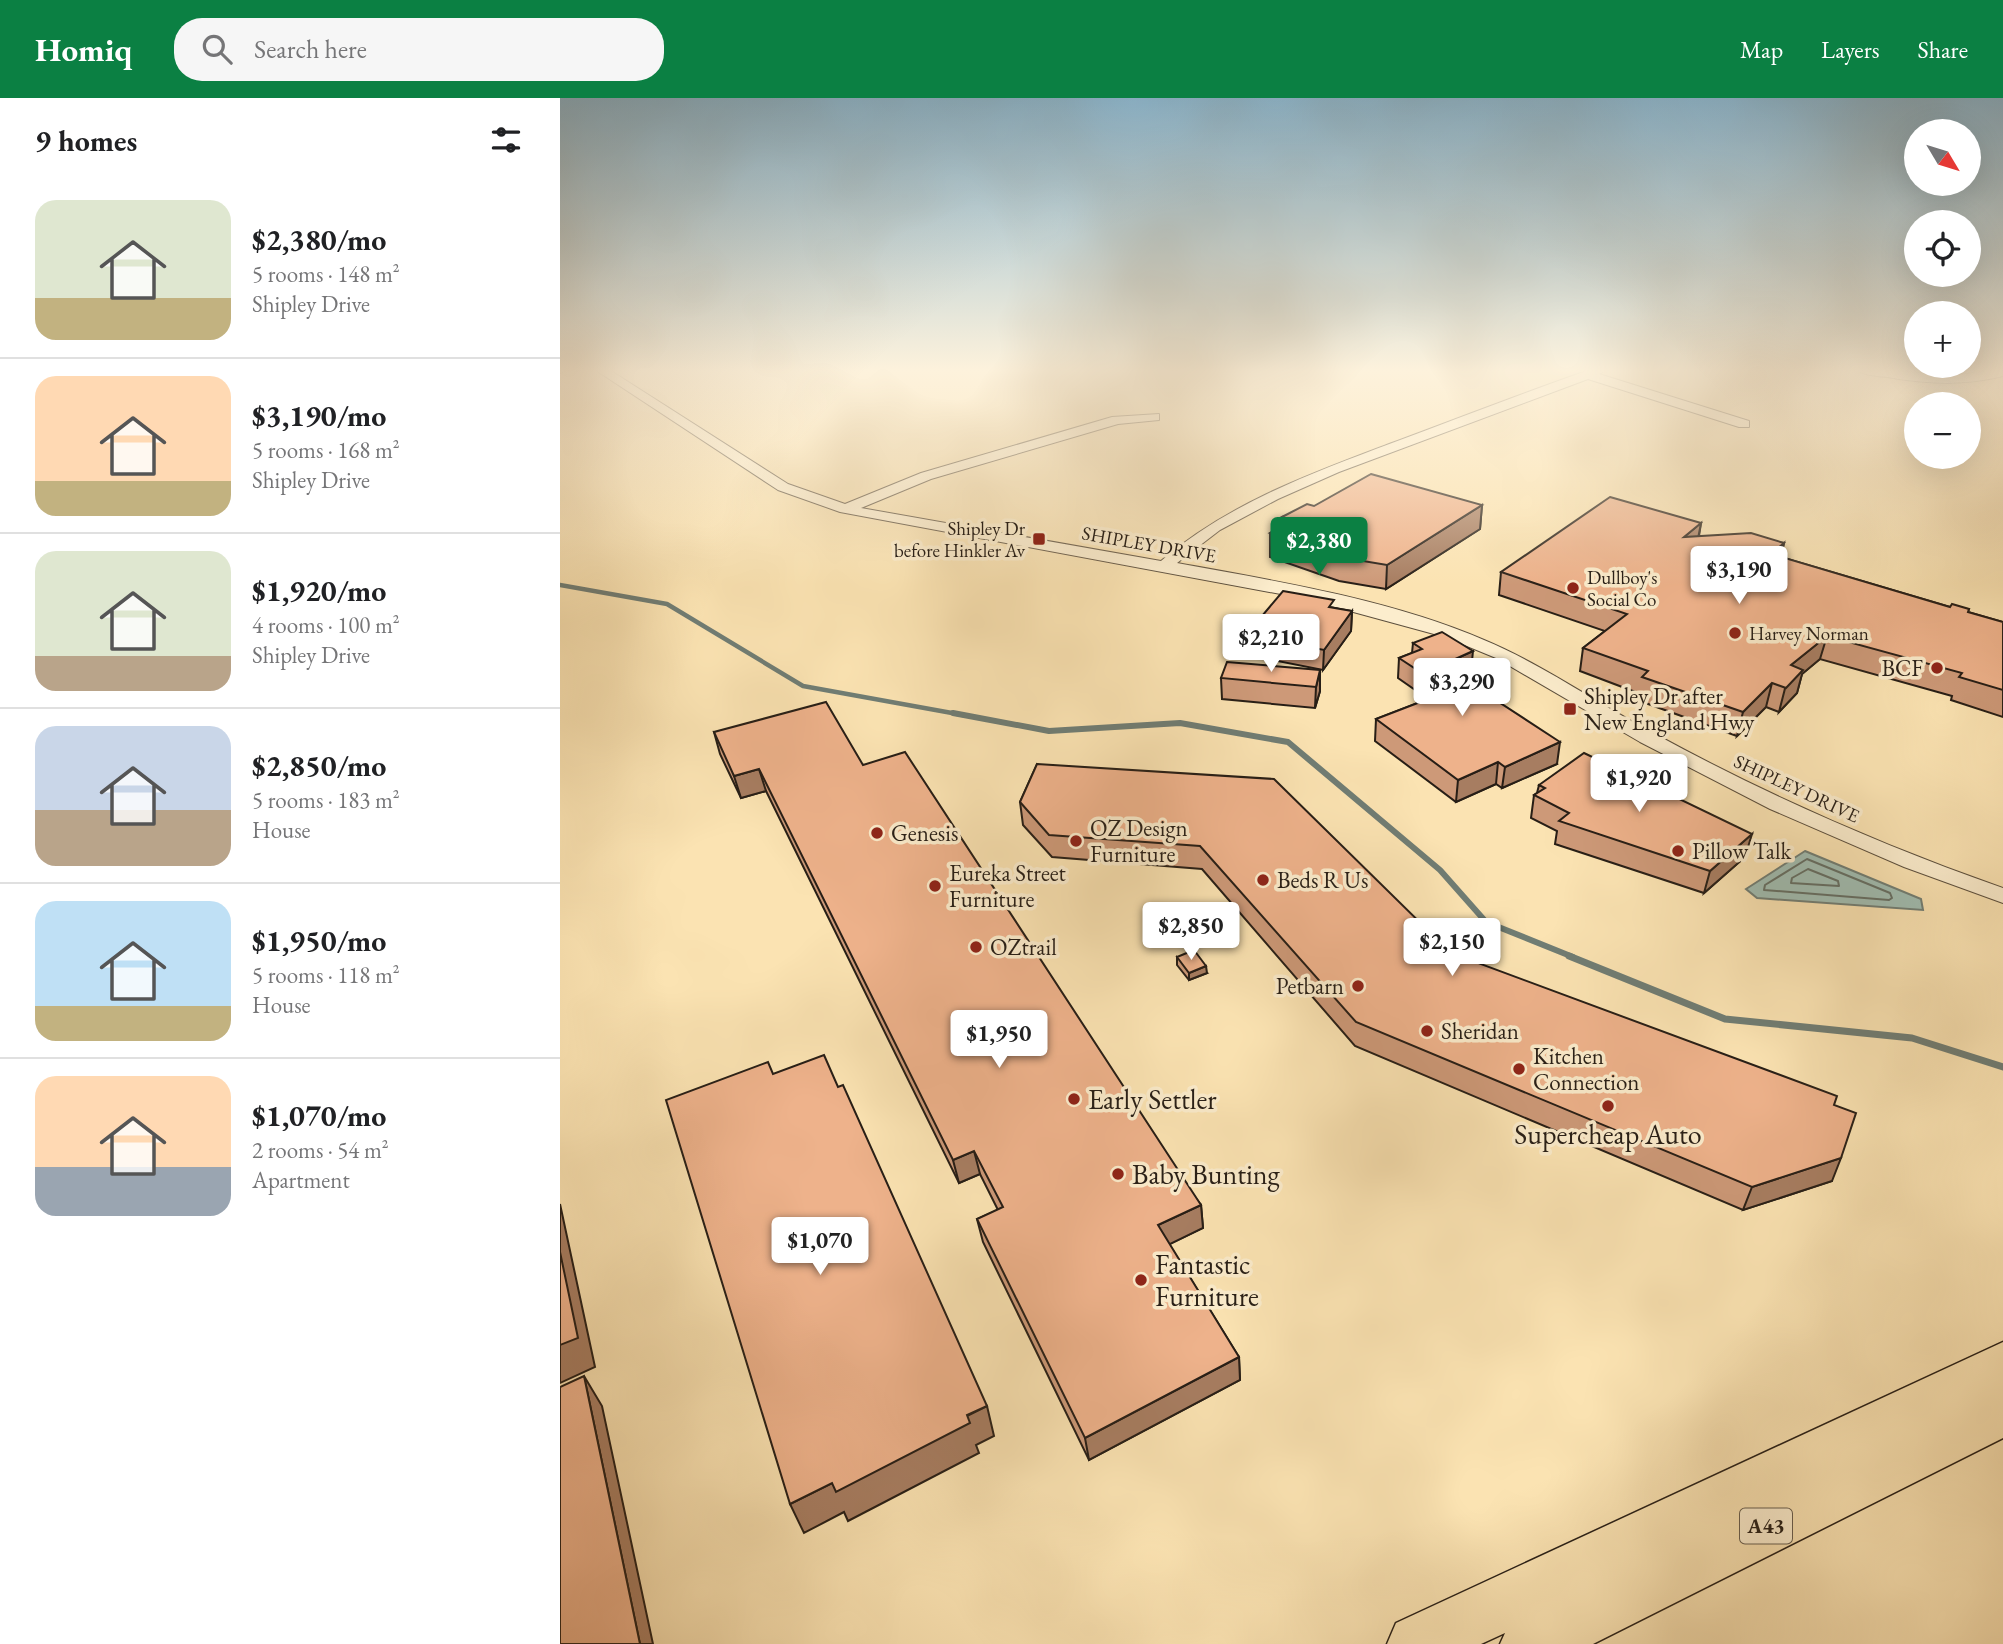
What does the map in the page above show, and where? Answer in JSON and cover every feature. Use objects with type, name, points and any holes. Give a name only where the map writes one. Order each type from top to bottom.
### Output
[{"type":"highway","name":"A43","points":[[1417,1644],[2003,1364]]},
{"type":"highway","name":"A43","points":[[1530,1644],[2003,1411]]},
{"type":"street","name":"SHIPLEY DRIVE","points":[[712,441],[783,487],[845,509],[1328,598],[1452,634],[1481,645],[1643,736],[1762,796],[1880,849],[2003,896]]},
{"type":"street","points":[[845,509],[926,475],[1044,441]]},
{"type":"street","points":[[1161,568],[1188,542],[1252,503],[1408,441]]},
{"type":"water","points":[[1805,851],[1921,899],[1923,910],[1757,898],[1746,889]]},
{"type":"building","points":[[1371,474],[1482,505],[1387,565],[1339,557],[1270,533],[1292,521],[1282,517],[1307,504],[1314,506]]},
{"type":"building","points":[[1610,497],[1701,523],[1684,537],[1751,533],[1784,543],[1771,554],[1950,607],[1952,604],[1969,609],[1968,612],[2003,622],[2003,690],[1959,677],[1962,673],[1827,636],[1791,665],[1803,670],[1786,688],[1772,683],[1743,712],[1642,677],[1648,671],[1583,648],[1627,614],[1501,572]]},
{"type":"building","points":[[1283,591],[1334,600],[1329,607],[1352,611],[1324,650],[1246,635]]},
{"type":"building","points":[[1442,632],[1473,651],[1442,665],[1560,742],[1505,767],[1498,762],[1458,780],[1376,719],[1449,691],[1399,658],[1422,649],[1413,643]]},
{"type":"building","points":[[1227,662],[1320,670],[1316,687],[1221,678]]},
{"type":"building","points":[[826,702],[863,765],[905,752],[1201,1205],[1158,1225],[1239,1357],[1085,1438],[977,1219],[1003,1207],[974,1151],[953,1160],[759,769],[734,776],[714,732]]},
{"type":"building","points":[[1584,753],[1752,834],[1710,871],[1559,821],[1569,813],[1534,795],[1545,788],[1539,785]]},
{"type":"building","points":[[1037,764],[1274,779],[1451,953],[1837,1096],[1834,1105],[1856,1113],[1841,1158],[1752,1187],[1356,1022],[1200,846],[1049,835],[1020,802]]},
{"type":"building","points":[[1194,950],[1206,966],[1189,973],[1177,957]]},
{"type":"building","points":[[824,1055],[838,1087],[843,1085],[987,1406],[967,1415],[970,1423],[836,1492],[832,1483],[790,1504],[666,1100],[768,1062],[773,1074]]},
{"type":"building","points":[[560,1252],[578,1338],[560,1345]]},
{"type":"building","points":[[584,1376],[640,1644],[560,1644],[560,1387]]},
{"type":"waterway","points":[[560,585],[667,604],[803,686],[963,715]]},
{"type":"waterway","points":[[953,713],[1049,731],[1180,723],[1288,742],[1440,870],[1486,922],[1573,957]]},
{"type":"waterway","points":[[1569,956],[1725,1019],[1912,1038],[2003,1067]]},
{"type":"place","name":"Shipley Dr before Hinkler Av","points":[[1039,539]]},
{"type":"place","name":"Dullboy's Social Co","points":[[1573,588]]},
{"type":"place","name":"Harvey Norman","points":[[1735,633]]},
{"type":"place","name":"BCF","points":[[1937,668]]},
{"type":"place","name":"Shipley Dr after New England Hwy","points":[[1570,709]]},
{"type":"place","name":"Genesis","points":[[877,833]]},
{"type":"place","name":"OZ Design Furniture","points":[[1076,841]]},
{"type":"place","name":"Pillow Talk","points":[[1678,851]]},
{"type":"place","name":"Beds R Us","points":[[1263,880]]},
{"type":"place","name":"Eureka Street Furniture","points":[[935,886]]},
{"type":"place","name":"OZtrail","points":[[976,947]]},
{"type":"place","name":"Petbarn","points":[[1358,986]]},
{"type":"place","name":"Sheridan","points":[[1427,1031]]},
{"type":"place","name":"Kitchen Connection","points":[[1519,1069]]},
{"type":"place","name":"Early Settler","points":[[1074,1099]]},
{"type":"place","name":"Supercheap Auto","points":[[1608,1106]]},
{"type":"place","name":"Baby Bunting","points":[[1118,1174]]},
{"type":"place","name":"Fantastic Furniture","points":[[1141,1280]]}]
